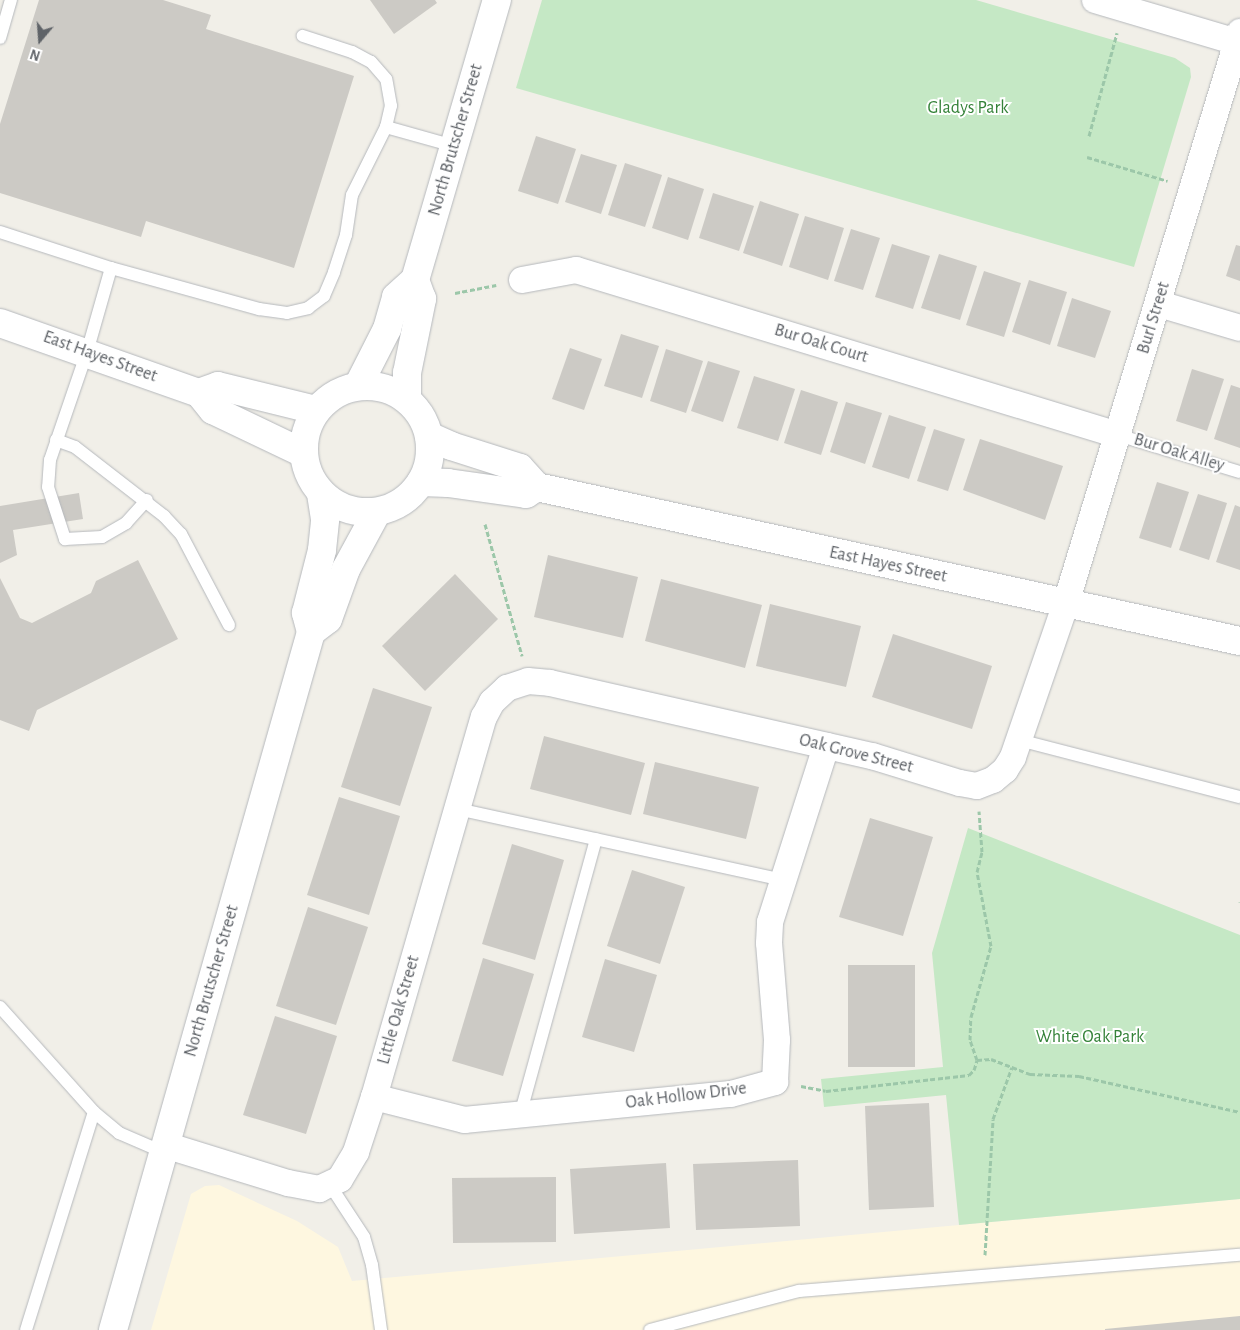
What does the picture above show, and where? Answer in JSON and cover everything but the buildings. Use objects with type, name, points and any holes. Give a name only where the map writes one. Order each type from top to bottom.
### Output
[{"type":"street","name":"North Brutscher Street","points":[[415,280],[497,0]]},
{"type":"street","points":[[1096,0],[1124,9],[1238,37]]},
{"type":"street","name":"Burl Street","points":[[1066,603],[1159,304],[1238,37]]},
{"type":"street","name":"Bur Oak Court","points":[[522,280],[576,270],[1118,435]]},
{"type":"street","points":[[358,386],[387,329],[396,297],[415,280],[422,299],[407,373],[407,399]]},
{"type":"street","points":[[1159,304],[1240,328]]},
{"type":"street","name":"East Hayes Street","points":[[0,323],[87,352],[199,393],[213,410],[303,453]]},
{"type":"street","points":[[374,385],[407,399],[417,409],[429,436],[430,461],[421,482],[408,498],[377,512],[364,512],[337,506],[321,493],[312,482],[303,453],[306,427],[316,410],[336,392],[358,386],[374,385]]},
{"type":"street","points":[[199,393],[218,386],[316,410]]},
{"type":"street","points":[[429,436],[520,468],[537,487]]},
{"type":"street","name":"East Hayes Street","points":[[421,482],[448,482],[526,494],[537,487],[1240,642]]},
{"type":"street","name":"North Brutscher Street","points":[[113,1330],[311,632],[306,613],[322,550],[326,519],[321,493]]},
{"type":"street","points":[[311,632],[328,619],[346,569],[377,512]]},
{"type":"street","points":[[977,786],[993,780],[1005,770],[1019,740],[1066,603]]},
{"type":"street","name":"Oak Grove Street","points":[[528,681],[826,746],[977,786]]},
{"type":"street","name":"Little Oak Street","points":[[330,1185],[340,1179],[356,1152],[374,1097],[484,718],[492,702],[507,688],[528,681]]},
{"type":"street","points":[[775,1082],[777,1040],[769,943],[770,922],[826,746]]},
{"type":"street","name":"Oak Hollow Drive","points":[[374,1097],[464,1120],[731,1094],[775,1082]]},
{"type":"street","points":[[164,1149],[319,1190],[330,1185]]},
{"type":"lane","points":[[1,31],[11,0]]},
{"type":"lane","points":[[0,232],[111,268],[259,309],[287,313],[308,308],[324,296],[334,272],[346,235],[352,195],[386,127],[391,106],[386,79],[371,62],[352,52],[302,36]]},
{"type":"lane","points":[[386,127],[454,146]]},
{"type":"lane","points":[[111,268],[87,352],[50,460],[48,487],[65,540],[102,537],[126,523],[147,500]]},
{"type":"lane","name":"Bur Oak Alley","points":[[1118,435],[1240,472]]},
{"type":"lane","points":[[56,440],[75,447],[147,500],[181,534],[229,625]]},
{"type":"lane","points":[[1019,740],[1240,797]]},
{"type":"lane","points":[[457,809],[782,880]]},
{"type":"lane","points":[[520,1115],[596,839]]},
{"type":"lane","points":[[0,1007],[94,1112],[119,1133],[164,1149]]},
{"type":"lane","points":[[26,1330],[94,1112]]},
{"type":"lane","points":[[330,1185],[364,1238],[372,1266],[381,1330]]},
{"type":"lane","points":[[650,1330],[799,1291],[1240,1255]]},
{"type":"path","points":[[1089,136],[1124,9]]},
{"type":"path","points":[[1087,157],[1194,188]]},
{"type":"path","points":[[455,293],[522,280]]},
{"type":"path","points":[[485,524],[528,681]]},
{"type":"path","points":[[775,1082],[826,1091],[969,1075],[974,1070],[977,1060],[970,1040],[971,1017],[991,946],[978,872],[982,852],[977,786]]},
{"type":"path","points":[[977,1060],[991,1059],[1030,1074],[1079,1076],[1240,1112]]},
{"type":"path","points":[[985,1276],[993,1119],[1012,1067]]},
{"type":"shaded area","points":[[219,1185],[297,1221],[338,1247],[352,1281],[1240,1199],[1240,1330],[151,1330],[191,1194],[205,1186]]},
{"type":"green space","name":"Gladys Park","points":[[542,0],[976,0],[1175,58],[1190,68],[1191,77],[1134,267],[516,88]]},
{"type":"green space","name":"White Oak Park","points":[[968,828],[1240,935],[1240,1199],[959,1225],[946,1095],[824,1107],[821,1079],[943,1067],[932,953]]}]
